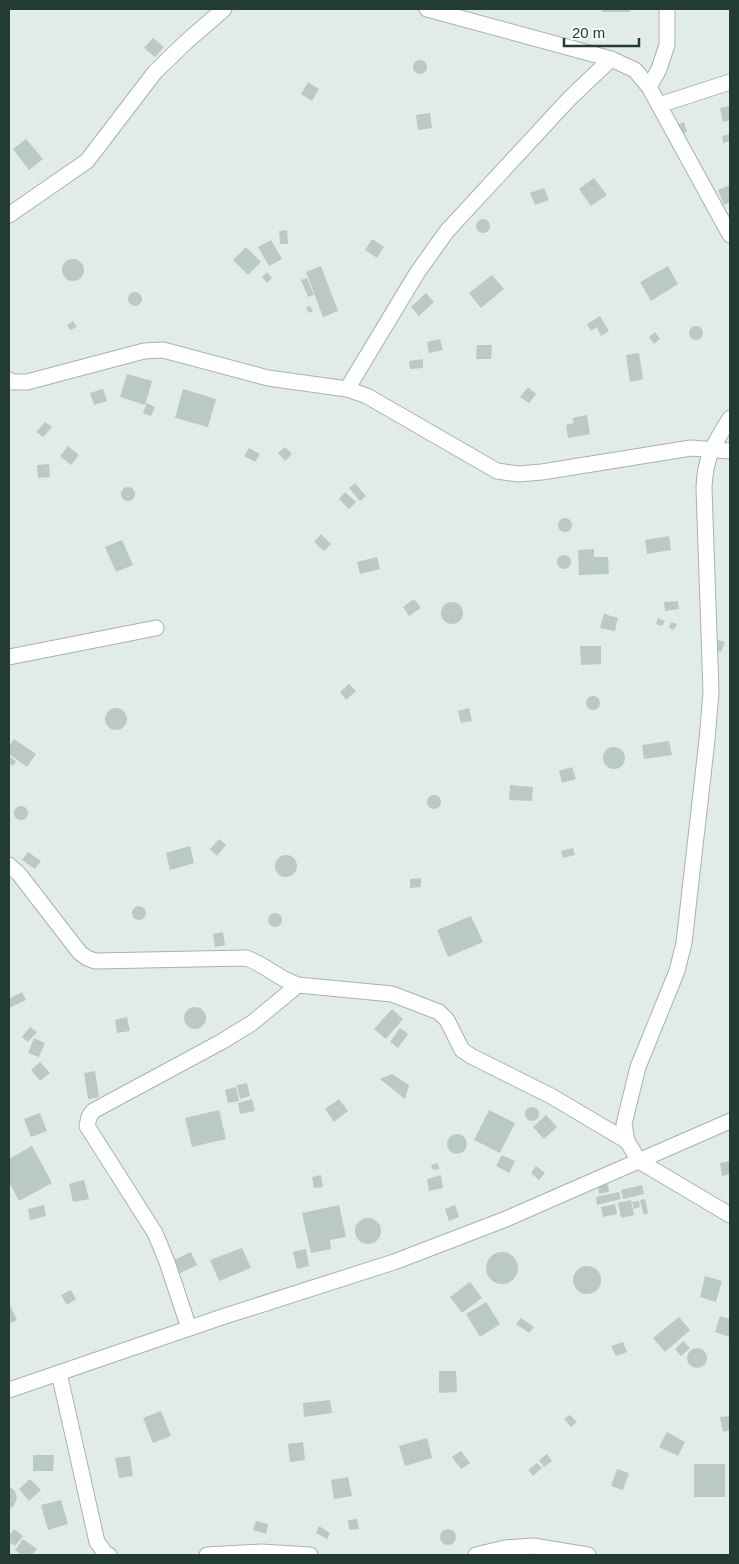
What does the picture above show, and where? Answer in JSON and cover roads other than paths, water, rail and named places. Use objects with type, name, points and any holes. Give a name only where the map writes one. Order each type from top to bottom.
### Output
[{"type":"street","points":[[9,215],[87,161],[155,72],[224,9]]},
{"type":"street","points":[[427,9],[611,59],[635,70],[649,87],[730,235]]},
{"type":"street","points":[[649,87],[659,69],[667,45],[667,9]]},
{"type":"street","points":[[347,389],[417,273],[447,232],[569,99],[611,59]]},
{"type":"street","points":[[659,105],[730,82]]},
{"type":"street","points":[[9,380],[12,382],[28,382],[144,351],[163,350],[268,378],[347,389],[367,396],[497,471],[518,474],[542,472],[691,448],[730,451]]},
{"type":"street","points":[[730,418],[711,450],[705,469],[704,488],[711,692],[684,942],[677,971],[638,1067],[624,1124],[627,1141],[639,1161],[730,1215]]},
{"type":"street","points":[[9,657],[156,628]]},
{"type":"street","points":[[9,865],[19,874],[80,953],[87,958],[95,961],[246,958],[258,962],[284,981],[298,985],[392,994],[439,1012],[447,1020],[462,1050],[471,1056],[551,1096],[627,1141]]},
{"type":"street","points":[[189,1328],[167,1262],[155,1233],[87,1126],[89,1117],[93,1111],[244,1028],[298,985]]},
{"type":"street","points":[[9,1390],[189,1328],[394,1262],[506,1219],[730,1121]]},
{"type":"street","points":[[59,1373],[97,1542],[106,1554],[109,1555]]},
{"type":"street","points":[[476,1555],[505,1548],[533,1546],[588,1555]]},
{"type":"street","points":[[207,1555],[261,1552],[310,1555]]}]
